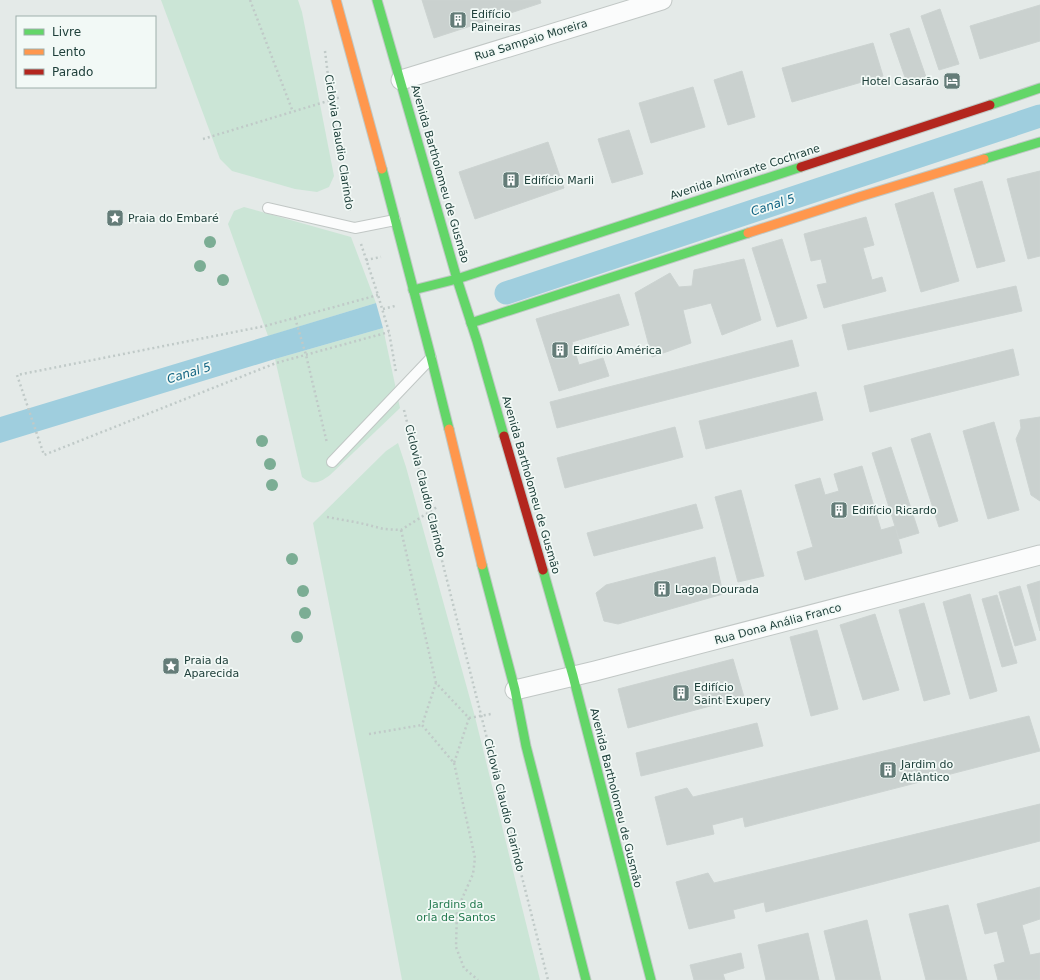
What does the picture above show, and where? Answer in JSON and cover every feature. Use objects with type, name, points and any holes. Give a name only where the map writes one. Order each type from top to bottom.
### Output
[{"type":"main road","points":[[336,0],[432,357],[484,573],[515,690],[526,746],[586,980]]},
{"type":"main road","name":"Avenida Bartholomeu de Gusmão","points":[[377,0],[573,676],[651,980]]},
{"type":"main road","name":"Avenida Almirante Cochrane","points":[[413,290],[458,279],[1040,88]]},
{"type":"main road","points":[[471,323],[859,197],[1040,142]]},
{"type":"street","name":"Rua Sampaio Moreira","points":[[401,80],[662,0]]},
{"type":"street","name":"Rua Dona Anália Franco","points":[[515,690],[1040,555]]},
{"type":"lane","points":[[268,208],[355,228],[394,220]]},
{"type":"lane","points":[[332,462],[432,357]]},
{"type":"path","points":[[250,0],[293,112]]},
{"type":"path","name":"Ciclovia Claudio Clarindo","points":[[325,50],[331,100],[347,202],[389,332],[399,392],[548,980]]},
{"type":"path","points":[[204,139],[343,97]]},
{"type":"path","points":[[378,295],[265,326],[18,375],[44,455],[276,363],[389,332]]},
{"type":"path","points":[[295,318],[306,355],[332,462]]},
{"type":"path","points":[[327,517],[384,529],[401,530],[437,507]]},
{"type":"path","points":[[401,530],[436,683],[469,718]]},
{"type":"path","points":[[422,725],[436,683]]},
{"type":"path","points":[[469,718],[491,714]]},
{"type":"path","points":[[454,763],[469,718]]},
{"type":"path","points":[[368,734],[422,725]]},
{"type":"path","points":[[422,725],[454,763],[476,858],[473,874],[457,910],[456,947],[464,968],[478,980]]},
{"type":"green space","points":[[161,0],[298,0],[302,12],[334,176],[329,187],[317,192],[295,189],[232,171],[220,159]]},
{"type":"green space","points":[[244,207],[351,237],[376,303],[268,336],[228,224],[234,211]]},
{"type":"green space","points":[[383,328],[400,408],[330,475],[319,482],[309,482],[302,477],[275,359]]},
{"type":"green space","name":"Jardins da orla de Santos","points":[[398,443],[406,467],[475,717],[540,980],[402,980],[313,523],[386,451]]},
{"type":"water","points":[[376,303],[383,328],[275,359],[0,443],[0,417]]},
{"type":"building","name":"Edifício Paineiras","points":[[422,0],[540,0],[541,3],[434,38]]},
{"type":"building","points":[[1040,5],[1040,41],[980,59],[970,26]]},
{"type":"building","points":[[940,9],[959,64],[939,70],[921,16]]},
{"type":"building","points":[[909,28],[926,77],[907,83],[890,34]]},
{"type":"building","points":[[873,43],[883,76],[792,102],[782,68]]},
{"type":"building","points":[[742,71],[755,117],[728,125],[714,80]]},
{"type":"building","points":[[693,87],[705,127],[651,143],[639,103]]},
{"type":"building","points":[[629,130],[643,174],[612,183],[598,139]]},
{"type":"building","name":"Edifício Marli","points":[[548,142],[564,188],[475,219],[459,172]]},
{"type":"building","points":[[1040,171],[1040,256],[1028,259],[1007,179]]},
{"type":"building","points":[[982,181],[1005,261],[977,268],[954,189]]},
{"type":"building","points":[[933,192],[959,281],[921,292],[895,204]]},
{"type":"building","points":[[866,217],[874,245],[863,248],[872,280],[882,277],[886,291],[824,308],[817,285],[827,283],[821,259],[811,261],[804,234]]},
{"type":"building","points":[[782,239],[807,318],[777,327],[752,248]]},
{"type":"building","points":[[744,259],[761,320],[722,335],[711,303],[683,310],[691,343],[652,357],[635,293],[670,273],[679,287],[692,286],[694,270]]},
{"type":"building","points":[[1016,286],[1022,311],[848,350],[842,325]]},
{"type":"building","name":"Edifício América","points":[[619,294],[629,325],[572,342],[579,365],[603,358],[609,376],[559,391],[536,319]]},
{"type":"building","points":[[792,340],[799,366],[557,428],[550,402]]},
{"type":"building","points":[[1013,349],[1019,375],[870,412],[864,386]]},
{"type":"building","points":[[816,392],[823,420],[706,449],[699,421]]},
{"type":"building","points":[[1040,417],[1040,501],[1031,495],[1016,439],[1021,428],[1020,420]]},
{"type":"building","points":[[994,422],[1019,510],[988,519],[963,431]]},
{"type":"building","points":[[675,427],[683,457],[565,488],[557,458]]},
{"type":"building","points":[[930,433],[958,521],[939,527],[911,439]]},
{"type":"building","points":[[891,447],[919,533],[899,539],[872,453]]},
{"type":"building","name":"Edifício Ricardo","points":[[862,466],[881,530],[895,526],[902,553],[805,580],[797,552],[813,547],[795,485],[820,478],[825,495],[839,491],[834,474]]},
{"type":"building","points":[[741,490],[764,576],[738,582],[715,497]]},
{"type":"building","points":[[696,504],[703,528],[594,556],[587,533]]},
{"type":"building","name":"Lagoa Dourada","points":[[715,557],[723,594],[618,624],[604,621],[596,593],[606,585]]},
{"type":"building","points":[[1040,581],[1040,631],[1027,585]]},
{"type":"building","points":[[1020,586],[1036,640],[1015,646],[999,592]]},
{"type":"building","points":[[970,594],[997,691],[970,699],[943,602]]},
{"type":"building","points":[[997,595],[1017,663],[1002,667],[982,599]]},
{"type":"building","points":[[924,603],[950,694],[924,701],[899,610]]},
{"type":"building","points":[[875,614],[899,690],[863,700],[840,625]]},
{"type":"building","points":[[817,630],[838,709],[811,716],[790,637]]},
{"type":"building","name":"Edifício Saint Exupery","points":[[733,659],[744,697],[628,728],[618,689]]},
{"type":"building","name":"Jardim do Atlântico","points":[[1029,716],[1040,751],[745,827],[743,817],[712,825],[714,834],[667,845],[655,797],[687,788],[693,797]]},
{"type":"building","points":[[757,723],[763,746],[641,776],[636,753]]},
{"type":"building","points":[[1040,804],[1040,841],[766,912],[764,902],[733,910],[735,918],[689,929],[676,882],[708,873],[714,883]]},
{"type":"building","points":[[1040,887],[1040,919],[1022,925],[1030,955],[1040,953],[1040,980],[998,980],[994,965],[1005,962],[997,931],[985,934],[977,904]]},
{"type":"building","points":[[948,905],[967,980],[926,980],[909,914]]},
{"type":"building","points":[[867,920],[881,980],[836,980],[824,931]]},
{"type":"building","points":[[808,933],[819,980],[766,980],[758,945]]},
{"type":"building","points":[[741,953],[744,968],[723,974],[725,980],[694,980],[690,965]]},
{"type":"waterway","name":"Canal 5","points":[[506,293],[1040,116]]},
{"type":"traffic: fast","points":[[377,0],[457,279],[477,341],[504,436]]},
{"type":"traffic: fast","points":[[990,105],[1040,88]]},
{"type":"traffic: fast","points":[[984,159],[1040,142]]},
{"type":"traffic: fast","points":[[413,290],[457,279],[801,167]]},
{"type":"traffic: fast","points":[[382,169],[449,429]]},
{"type":"traffic: fast","points":[[471,323],[748,233]]},
{"type":"traffic: fast","points":[[482,565],[515,690],[526,746],[586,980]]},
{"type":"traffic: fast","points":[[543,570],[573,676],[651,980]]},
{"type":"traffic: slow","points":[[336,0],[382,169]]},
{"type":"traffic: slow","points":[[748,233],[984,159]]},
{"type":"traffic: slow","points":[[449,429],[482,565]]},
{"type":"traffic: jam","points":[[801,167],[990,105]]},
{"type":"traffic: jam","points":[[504,436],[543,570]]},
{"type":"place","name":"Edifício Paineiras","points":[[458,20]]},
{"type":"place","name":"Hotel Casarão","points":[[952,81]]},
{"type":"place","name":"Edifício Marli","points":[[511,180]]},
{"type":"place","name":"Praia do Embaré","points":[[115,218]]},
{"type":"place","name":"Edifício América","points":[[560,350]]},
{"type":"place","name":"Edifício Ricardo","points":[[839,510]]},
{"type":"place","name":"Lagoa Dourada","points":[[662,589]]},
{"type":"place","name":"Praia da Aparecida","points":[[171,666]]},
{"type":"place","name":"Edifício Saint Exupery","points":[[681,693]]},
{"type":"place","name":"Jardim do Atlântico","points":[[888,770]]}]
